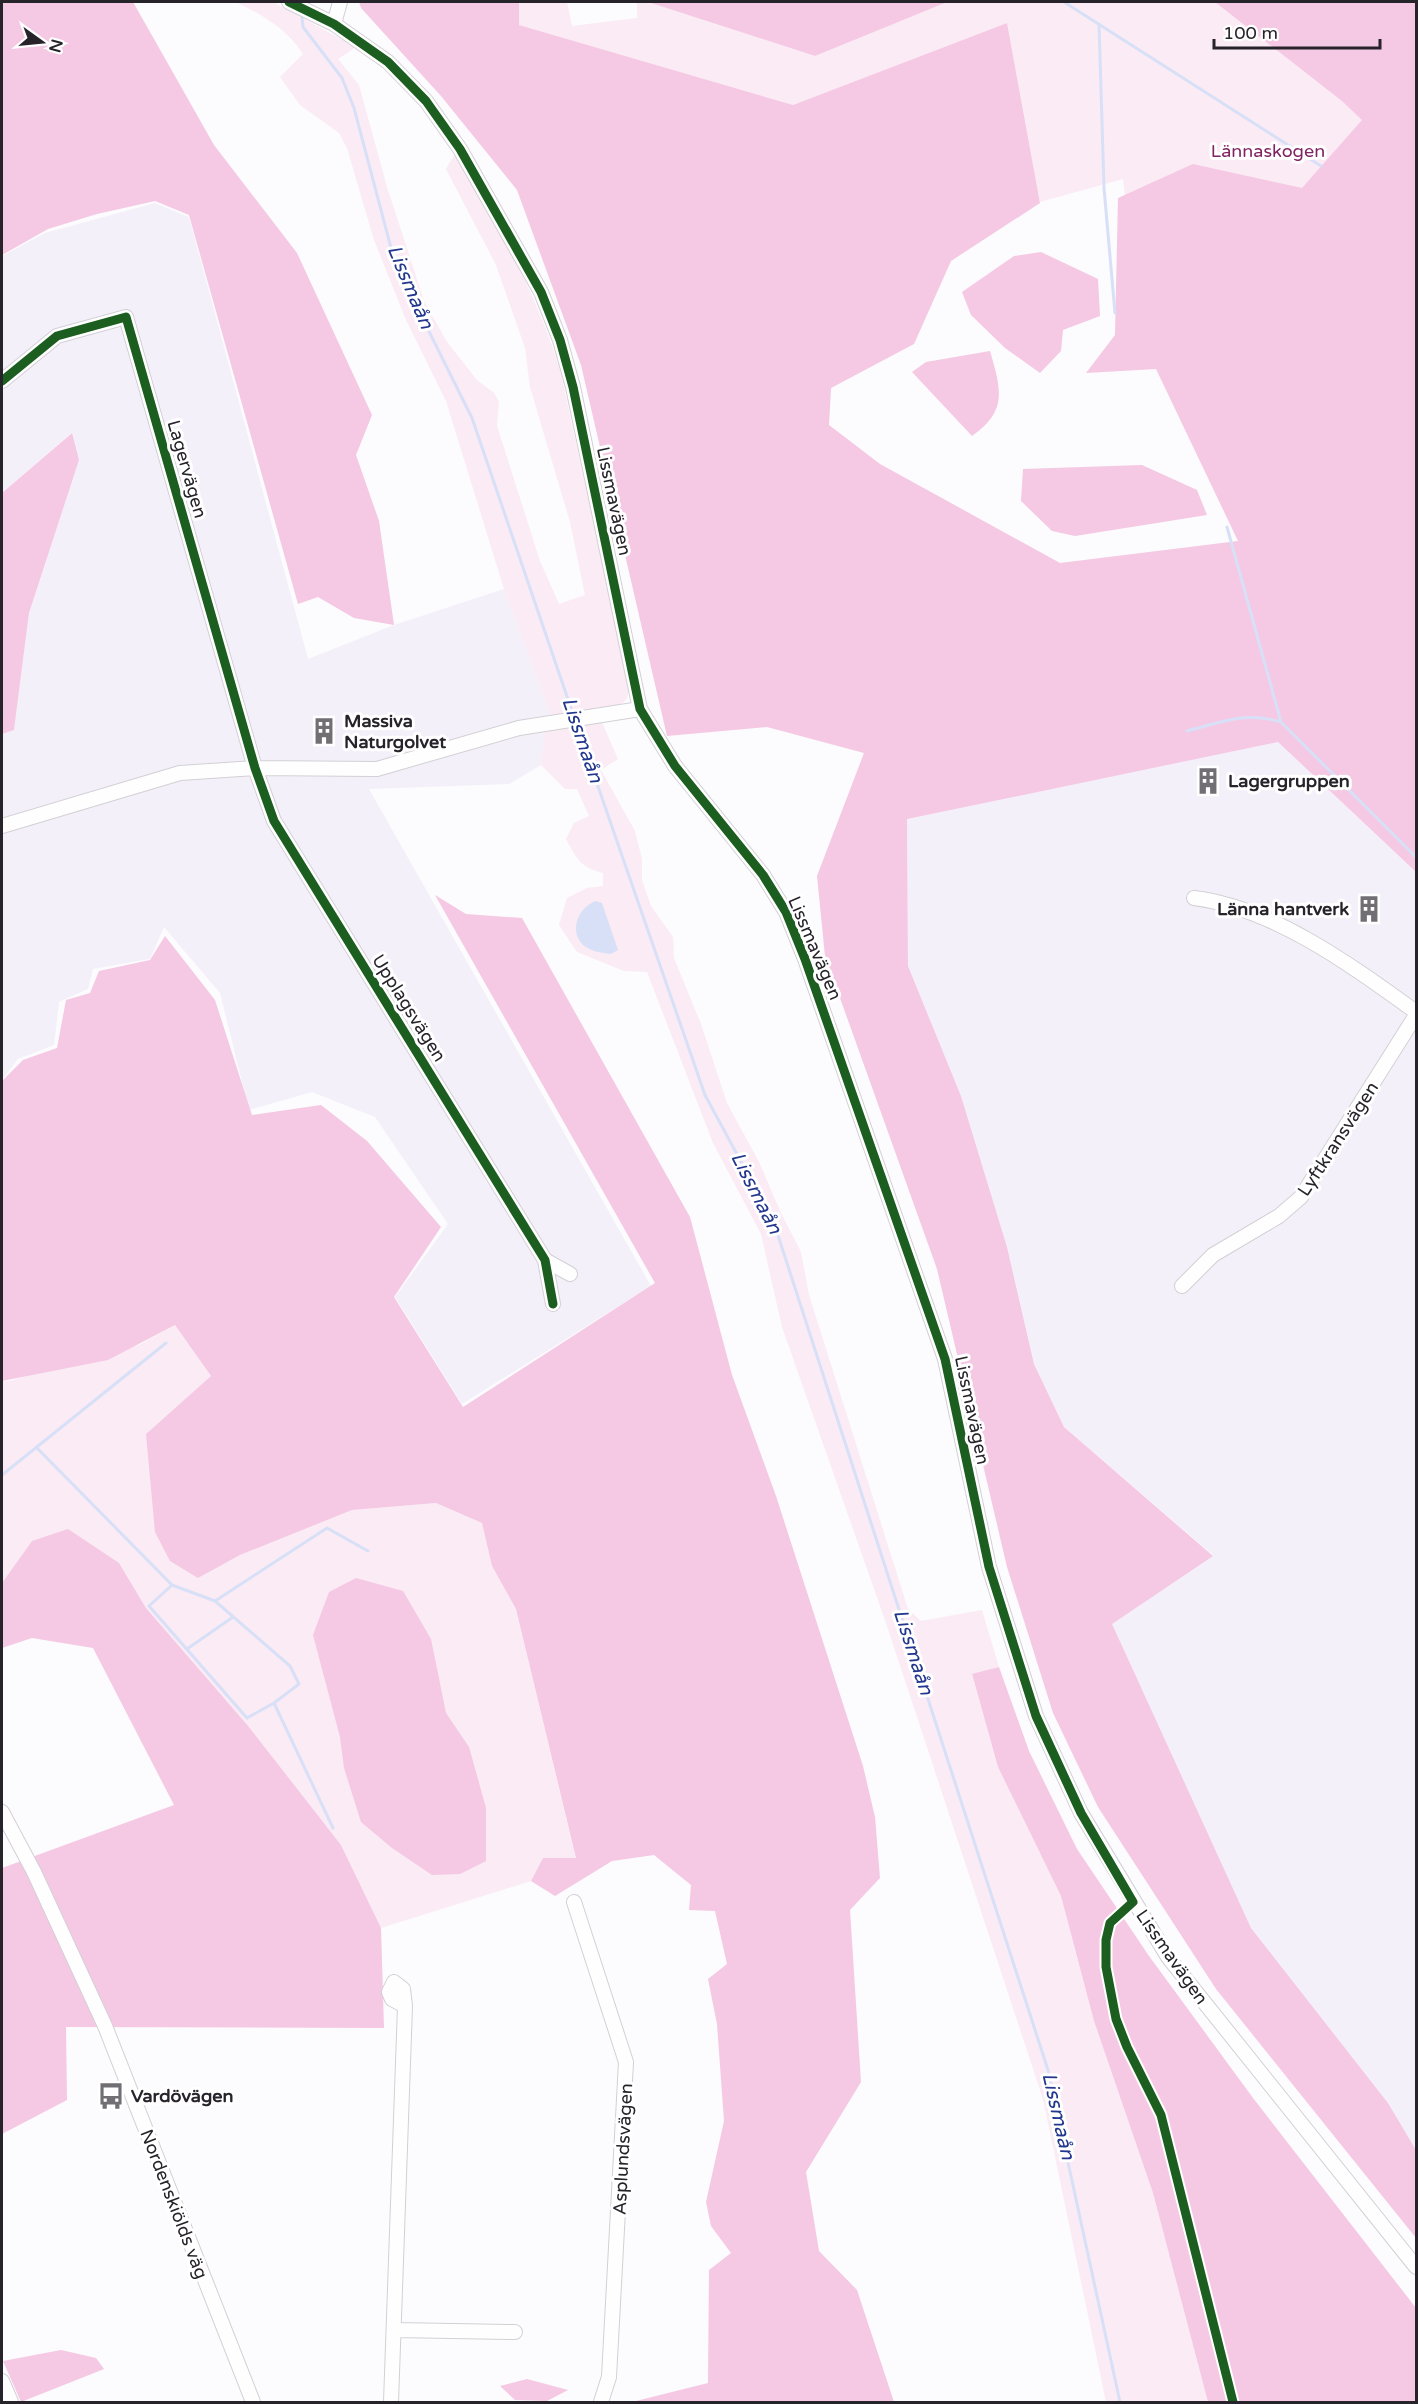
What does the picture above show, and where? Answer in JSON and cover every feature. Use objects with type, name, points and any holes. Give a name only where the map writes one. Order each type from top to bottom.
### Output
[{"type":"street","name":"Lissmavägen","points":[[289,2],[334,24],[388,62],[426,101],[460,149],[541,292],[560,340],[573,387],[640,709],[675,766],[763,875],[786,912],[806,959],[945,1359],[989,1567],[1036,1716],[1081,1813],[1168,1957],[1416,2267]]},
{"type":"street","points":[[334,24],[340,2]]},
{"type":"street","name":"Lagervägen","points":[[2,381],[57,336],[126,317],[255,768]]},
{"type":"street","points":[[2,826],[180,773],[255,768],[377,769],[519,728],[640,709]]},
{"type":"street","name":"Upplagsvägen","points":[[255,768],[274,821],[545,1260]]},
{"type":"street","name":"Lyftkransvägen","points":[[1182,1286],[1213,1255],[1279,1216],[1301,1197],[1416,1013],[1318,945],[1218,901],[1194,898]]},
{"type":"street","points":[[545,1260],[570,1274]]},
{"type":"street","points":[[545,1260],[553,1304]]},
{"type":"street","name":"Nordenskiölds väg","points":[[2,1812],[34,1872],[105,2026],[253,2403]]},
{"type":"street","name":"Asplundsvägen","points":[[574,1902],[626,2062],[609,2366],[601,2403]]},
{"type":"street","points":[[391,2403],[405,2006]]},
{"type":"street","points":[[395,2330],[515,2332]]},
{"type":"street","points":[[2,2381],[11,2403]]},
{"type":"shaded area","points":[[2,2],[133,2],[214,145],[297,253],[372,415],[356,455],[379,521],[394,625],[354,618],[318,597],[298,604],[189,215],[155,201],[97,214],[48,229],[2,255]]},
{"type":"shaded area","points":[[359,2],[519,2],[519,25],[793,105],[1007,23],[1040,203],[951,261],[914,344],[831,388],[829,425],[880,464],[1060,563],[1238,541],[1156,369],[1086,373],[1115,335],[1118,198],[1193,164],[1302,188],[1362,120],[1342,101],[1215,2],[1416,2],[1416,872],[1278,742],[907,819],[908,966],[961,1096],[1007,1247],[1034,1364],[1064,1427],[1213,1556],[1112,1624],[1251,1928],[1388,2103],[1416,2150],[1416,2238],[1216,1989],[1098,1807],[1053,1713],[1007,1567],[937,1269],[825,956],[817,876],[864,753],[767,727],[667,736],[581,365],[517,190],[441,96],[361,8]]},
{"type":"shaded area","points":[[648,2],[947,2],[815,56]]},
{"type":"shaded area","points":[[155,203],[189,217],[308,659],[394,625],[504,589],[551,716],[545,730],[541,765],[509,784],[369,789],[651,1286],[462,1404],[395,1297],[448,1224],[375,1117],[312,1092],[249,1110],[220,993],[164,927],[150,959],[93,969],[88,989],[59,1002],[54,1045],[18,1059],[2,1080],[2,734],[14,730],[29,613],[79,460],[71,433],[2,493],[2,256],[45,233]]},
{"type":"shaded area","points":[[1041,252],[1098,279],[1100,316],[1063,330],[1061,351],[1040,373],[1005,348],[971,315],[962,292],[1014,256]]},
{"type":"shaded area","points":[[990,351],[997,377],[999,398],[992,418],[972,436],[912,372],[926,362]]},
{"type":"shaded area","points":[[72,433],[79,460],[29,613],[14,730],[2,734],[2,493]]},
{"type":"shaded area","points":[[1142,465],[1197,490],[1207,515],[1075,536],[1052,531],[1021,501],[1023,469]]},
{"type":"shaded area","points":[[1278,742],[1416,872],[1416,2150],[1388,2103],[1251,1928],[1111,1624],[1213,1555],[1064,1427],[1034,1364],[1007,1247],[961,1096],[908,966],[907,818]]},
{"type":"shaded area","points":[[435,895],[466,914],[522,918],[690,1217],[732,1375],[776,1496],[863,1766],[875,1817],[880,1878],[850,1910],[861,2082],[806,2172],[819,2251],[857,2290],[894,2402],[632,2402],[708,2383],[709,2270],[731,2253],[711,2226],[706,2202],[724,2121],[717,2024],[708,1979],[727,1964],[715,1911],[689,1910],[691,1885],[654,1855],[612,1861],[555,1896],[531,1881],[543,1858],[576,1858],[516,1609],[492,1566],[482,1523],[436,1503],[352,1510],[240,1555],[198,1578],[170,1561],[155,1532],[146,1434],[211,1376],[175,1325],[108,1360],[2,1381],[2,1081],[23,1060],[57,1048],[66,1000],[90,993],[99,971],[150,960],[165,936],[215,1000],[252,1115],[321,1105],[367,1141],[441,1227],[394,1297],[463,1407],[655,1283]]},
{"type":"shaded area","points":[[68,1529],[119,1563],[146,1608],[249,1727],[341,1845],[381,1928],[384,2028],[66,2027],[67,2100],[2,2134],[2,1868],[174,1805],[93,1648],[32,1638],[2,1648],[2,1583],[32,1541]]},
{"type":"shaded area","points":[[356,1578],[403,1591],[431,1639],[446,1713],[469,1747],[486,1808],[486,1861],[460,1874],[432,1875],[392,1848],[361,1822],[344,1768],[340,1737],[313,1635],[329,1592]]},
{"type":"shaded area","points":[[999,1667],[1029,1751],[1077,1849],[1149,1956],[1253,2098],[1416,2308],[1416,2402],[1208,2402],[1153,2193],[1094,2021],[1061,1896],[998,1767],[972,1674]]},
{"type":"shaded area","points":[[61,2350],[96,2358],[104,2369],[21,2402],[3,2361]]},
{"type":"shaded area","points":[[527,2379],[568,2390],[547,2401],[515,2400],[500,2386]]},
{"type":"green space","points":[[236,2],[273,2],[356,47],[338,59],[359,85],[387,187],[424,301],[447,342],[477,380],[494,393],[499,402],[497,426],[540,561],[559,604],[585,595],[570,522],[530,387],[525,348],[496,265],[446,169],[456,152],[486,206],[541,316],[561,374],[629,687],[627,699],[620,705],[551,716],[504,589],[446,401],[406,320],[374,240],[347,148],[339,133],[300,105],[280,77],[303,54],[273,23]]},
{"type":"green space","name":"Lännaskogen","points":[[519,2],[567,2],[572,26],[637,18],[637,2],[648,2],[815,56],[938,5],[679,2],[1416,2],[1263,572],[1137,295],[1123,179],[1040,202],[1007,23],[793,105],[519,25]]},
{"type":"green space","points":[[601,720],[618,759],[601,770],[635,831],[642,859],[642,880],[651,906],[673,937],[674,958],[701,1024],[727,1103],[759,1162],[801,1252],[809,1295],[908,1609],[921,1621],[982,1610],[999,1667],[972,1675],[998,1767],[1061,1896],[1094,2021],[1153,2193],[1208,2402],[1106,2402],[1043,2099],[886,1623],[782,1327],[761,1234],[713,1143],[647,972],[624,971],[577,952],[559,925],[567,898],[587,888],[603,886],[603,873],[584,865],[566,839],[574,823],[589,816],[577,789],[565,789],[541,765],[545,730]]},
{"type":"green space","points":[[175,1325],[211,1376],[146,1434],[199,1577],[240,1555],[352,1510],[436,1503],[482,1523],[492,1566],[516,1609],[576,1859],[543,1858],[531,1881],[381,1928],[341,1845],[249,1727],[146,1608],[119,1563],[32,1541],[2,1583],[2,1381],[139,1345]]},
{"type":"water","points":[[596,901],[602,903],[618,950],[611,954],[586,947],[576,933],[580,914]]},
{"type":"waterway","points":[[1064,2],[1321,166]]},
{"type":"waterway","name":"Lissmaån","points":[[302,18],[303,27],[342,78],[354,108],[395,263],[472,418],[574,717]]},
{"type":"waterway","points":[[1099,24],[1104,188],[1115,313]]},
{"type":"waterway","points":[[1187,731],[1234,719],[1256,718],[1281,722],[1227,527]]},
{"type":"waterway","points":[[1281,722],[1416,857]]},
{"type":"waterway","name":"Lissmaån","points":[[576,723],[705,1095],[774,1223],[1048,2070],[1120,2402]]},
{"type":"waterway","points":[[2,1475],[166,1343]]},
{"type":"waterway","points":[[36,1447],[172,1585],[215,1601],[290,1666],[299,1684],[274,1703]]},
{"type":"waterway","points":[[215,1601],[327,1528],[368,1551]]},
{"type":"waterway","points":[[172,1585],[149,1606],[247,1718],[274,1703],[333,1828]]},
{"type":"waterway","points":[[187,1649],[233,1617]]},
{"type":"cycle path","points":[[289,2],[334,24],[388,62],[426,101],[460,149],[541,292],[560,340],[573,387],[640,709],[675,766],[763,875],[786,912],[805,959],[945,1359],[989,1567],[1036,1716],[1081,1813],[1133,1902],[1110,1923],[1106,1940],[1106,1967],[1116,2019],[1127,2047],[1161,2115],[1233,2402]]},
{"type":"cycle path","points":[[2,381],[57,336],[126,317],[255,768],[274,821],[545,1260],[553,1304]]},
{"type":"place","name":"Massiva Naturgolvet","points":[[324,731]]},
{"type":"place","name":"Lagergruppen","points":[[1208,781]]},
{"type":"place","name":"Länna hantverk","points":[[1369,909]]},
{"type":"place","name":"Vardövägen","points":[[111,2096]]}]
